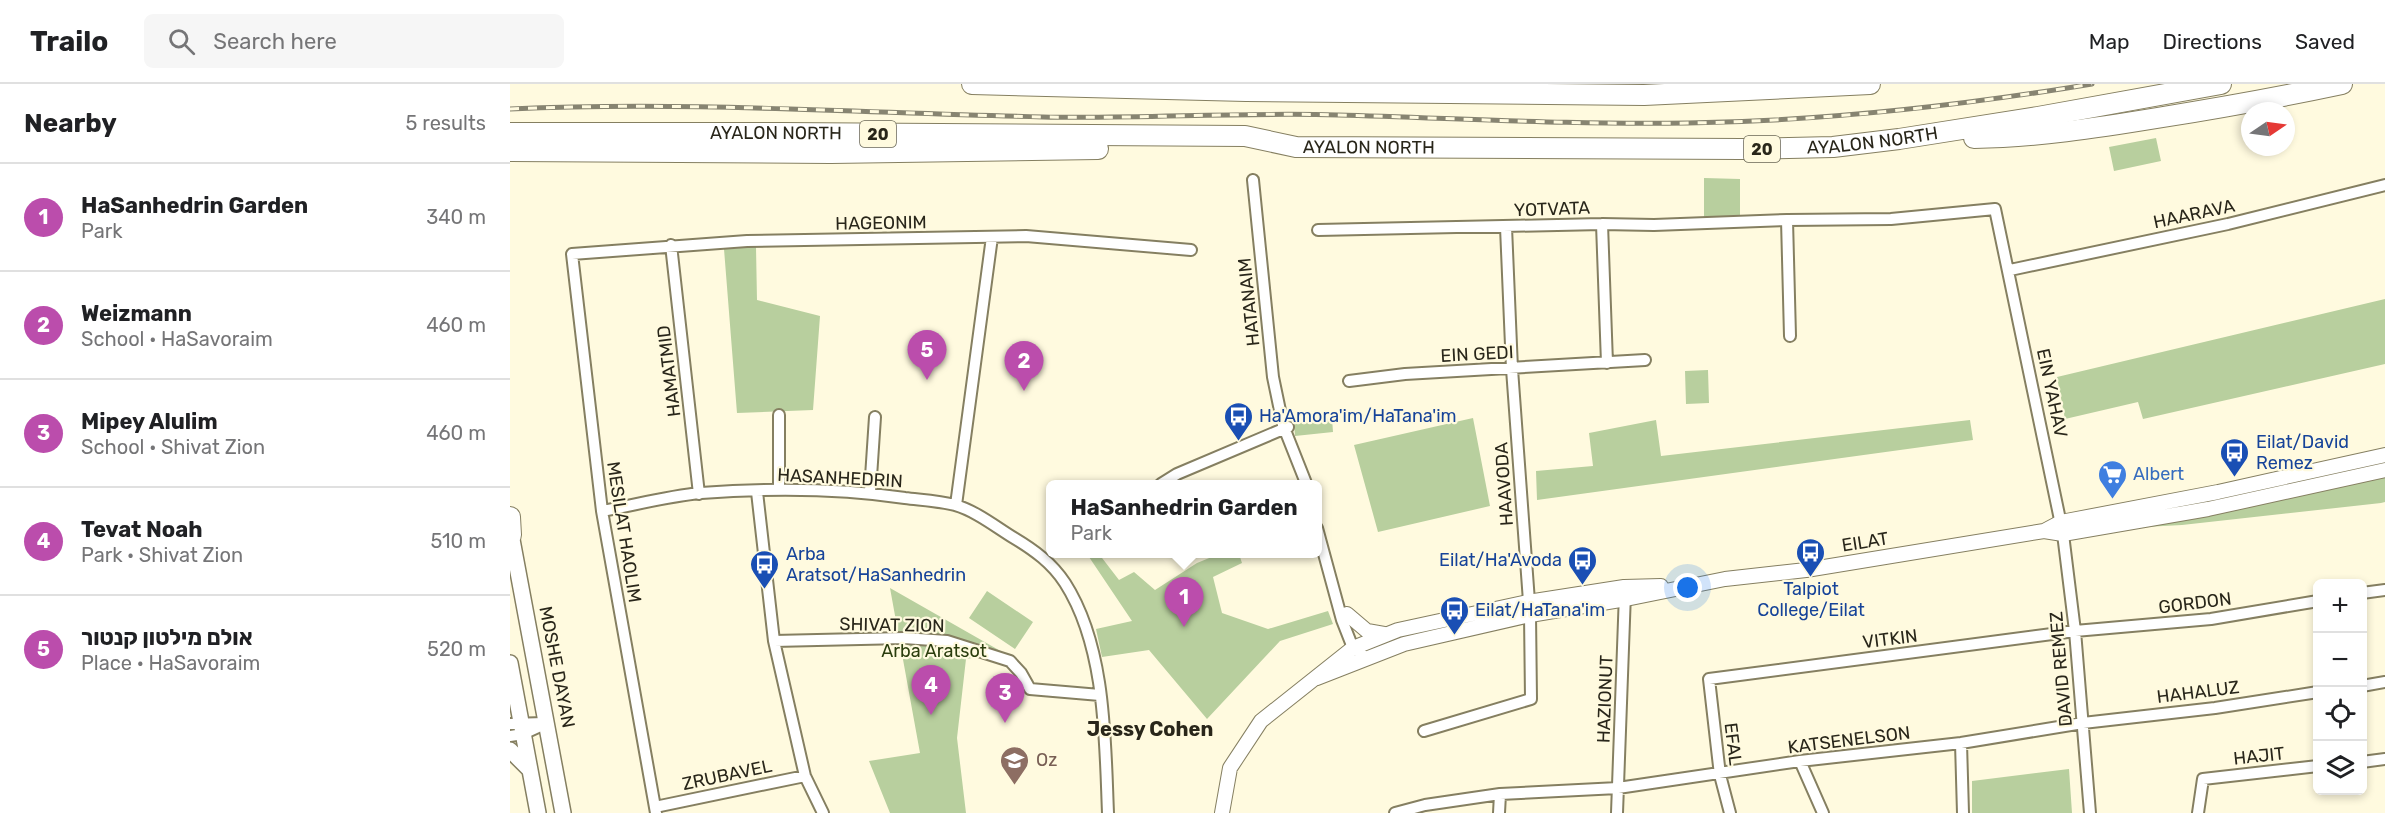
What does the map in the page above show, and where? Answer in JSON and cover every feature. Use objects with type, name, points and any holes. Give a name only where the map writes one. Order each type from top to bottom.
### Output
[{"type":"highway","points":[[972,84],[1147,89],[1644,95],[1870,84]]},
{"type":"highway","points":[[1082,84],[1147,89]]},
{"type":"highway","name":"AYALON NORTH","points":[[510,133],[782,132],[1245,136],[1296,147],[1742,149],[1833,147],[1899,139],[2142,100],[2222,84]]},
{"type":"highway","points":[[1899,139],[2049,134],[2260,102],[2343,84]]},
{"type":"highway","points":[[510,151],[831,153],[1296,147]]},
{"type":"highway","points":[[510,166],[535,158],[605,151]]},
{"type":"main road","name":"MOSHE DAYAN","points":[[510,527],[563,813]]},
{"type":"main road","points":[[511,673],[516,729],[530,770],[538,813]]},
{"type":"main road","points":[[510,750],[530,770]]},
{"type":"street","name":"HATANAIM","points":[[1254,180],[1273,377],[1305,480]]},
{"type":"street","name":"HAARAVA","points":[[2010,270],[2228,224],[2385,185]]},
{"type":"street","name":"YOTVATA","points":[[1318,230],[1891,219],[1995,209],[2010,270]]},
{"type":"street","points":[[1787,220],[1790,336]]},
{"type":"street","points":[[1602,224],[1607,363]]},
{"type":"street","name":"HAAVODA","points":[[1424,731],[1531,699],[1529,608],[1512,369],[1506,227]]},
{"type":"street","name":"HAGEONIM","points":[[572,254],[747,241],[1026,236],[1191,250]]},
{"type":"street","points":[[956,505],[992,237]]},
{"type":"street","name":"HAMATMID","points":[[671,245],[699,494]]},
{"type":"street","name":"MESILAT HAOLIM","points":[[572,254],[603,511],[655,810]]},
{"type":"street","name":"EIN YAHAV","points":[[2010,270],[2062,528]]},
{"type":"street","name":"EIN GEDI","points":[[1349,381],[1405,374],[1645,360]]},
{"type":"street","points":[[779,415],[779,490]]},
{"type":"street","points":[[870,492],[875,417]]},
{"type":"street","points":[[1167,480],[1286,425]]},
{"type":"street","name":"EILAT","points":[[2062,528],[2385,455]]},
{"type":"street","name":"EILAT","points":[[1317,678],[1358,645],[1386,634],[1625,593],[1806,570],[2062,528],[2208,509],[2385,470]]},
{"type":"street","name":"HASANHEDRIN","points":[[603,511],[699,494],[779,490],[870,492],[956,505],[1046,552]]},
{"type":"street","points":[[757,492],[774,641],[798,734],[805,776],[823,813]]},
{"type":"street","name":"DAVID REMEZ","points":[[2062,528],[2075,631],[2090,813]]},
{"type":"street","points":[[1322,547],[1340,615],[1367,658]]},
{"type":"street","name":"HASANHEDRIN","points":[[1050,558],[1080,614],[1091,646],[1104,730],[1108,813]]},
{"type":"street","points":[[1331,580],[1358,645]]},
{"type":"street","points":[[2367,593],[2385,590]]},
{"type":"street","name":"HAZIONUT","points":[[1617,813],[1625,593]]},
{"type":"street","name":"GORDON","points":[[2075,631],[2211,619],[2313,602]]},
{"type":"street","name":"EILAT","points":[[1317,678],[1404,644],[1529,608]]},
{"type":"street","points":[[1347,614],[1367,631],[1386,634]]},
{"type":"street","name":"VITKIN","points":[[1708,679],[2075,631]]},
{"type":"street","name":"SHIVAT ZION","points":[[774,641],[904,638],[947,641],[1010,661],[1021,673],[1030,690],[1100,694]]},
{"type":"street","points":[[1222,813],[1230,768],[1262,721],[1301,688],[1317,678]]},
{"type":"street","name":"EFAL","points":[[1708,679],[1720,775],[1730,813]]},
{"type":"street","points":[[2367,685],[2385,682]]},
{"type":"street","name":"HAHALUZ","points":[[2083,723],[2215,708],[2313,693]]},
{"type":"street","points":[[516,729],[547,723]]},
{"type":"street","name":"KATSENELSON","points":[[1395,813],[1425,805],[1500,794],[1618,788],[1720,775],[1800,761],[1961,743],[2083,723]]},
{"type":"street","points":[[1961,743],[1963,813]]},
{"type":"street","points":[[2367,761],[2385,759]]},
{"type":"street","points":[[1800,761],[1823,813]]},
{"type":"street","name":"HAJIT","points":[[2198,813],[2203,778],[2313,767]]},
{"type":"street","name":"ZRUBAVEL","points":[[655,810],[805,776]]},
{"type":"street","points":[[1499,813],[1500,794]]},
{"type":"green space","points":[[2156,138],[2161,161],[2114,171],[2109,147]]},
{"type":"green space","points":[[1704,178],[1740,179],[1740,221],[1704,221]]},
{"type":"green space","points":[[756,247],[757,300],[820,316],[813,410],[737,413],[724,249]]},
{"type":"green space","points":[[2385,299],[2385,364],[2143,419],[2138,402],[2065,419],[2057,377]]},
{"type":"green space","points":[[1708,370],[1709,403],[1686,404],[1685,371]]},
{"type":"green space","points":[[1332,418],[1333,432],[1295,436],[1294,422]]},
{"type":"green space","points":[[1473,418],[1490,506],[1378,532],[1354,445]]},
{"type":"green space","points":[[1656,420],[1661,456],[1970,420],[1973,440],[1537,500],[1536,471],[1593,466],[1589,433]]},
{"type":"green space","points":[[2385,471],[2385,502],[2381,503],[2145,527],[2144,521]]},
{"type":"green space","points":[[1090,558],[1102,558],[1119,580],[1134,572],[1155,590],[1197,563],[1209,558],[1240,558],[1242,563],[1213,577],[1222,613],[1268,629],[1328,611],[1333,624],[1280,641],[1207,719],[1149,650],[1102,657],[1096,629],[1132,621]]},
{"type":"green space","name":"Arba Aratsot","points":[[890,588],[1004,653],[966,659],[957,738],[966,813],[890,813],[869,761],[920,753]]},
{"type":"green space","points":[[987,591],[1033,622],[1015,649],[969,618]]},
{"type":"green space","points":[[2069,769],[2072,813],[1972,813],[1972,781]]},
{"type":"railway","points":[[510,109],[643,106],[1043,117],[1301,114],[1556,122],[1688,123],[1840,116],[1992,99],[2092,84]]},
{"type":"place","name":"אולם מילטון קנטור","points":[[927,380]]},
{"type":"place","name":"Weizmann","points":[[1024,391]]},
{"type":"place","name":"Ha'Amora'im/HaTana'im","points":[[1238,442]]},
{"type":"place","name":"Eilat/David Remez","points":[[2235,478]]},
{"type":"place","name":"Albert","points":[[2112,500]]},
{"type":"place","name":"Talpiot College/Eilat","points":[[1811,578]]},
{"type":"place","name":"Eilat/Ha'Avoda","points":[[1583,586]]},
{"type":"place","name":"Arba Aratsot/HaSanhedrin","points":[[765,590]]},
{"type":"place","name":"HaSanhedrin Garden","points":[[1184,627]]},
{"type":"place","name":"Eilat/HaTana'im","points":[[1454,636]]},
{"type":"place","name":"Tevat Noah","points":[[931,715]]},
{"type":"place","name":"Mipey Alulim","points":[[1005,723]]},
{"type":"place","name":"Oz","points":[[1015,786]]},
{"type":"district","name":"Jessy Cohen","points":[[1150,729]]}]
